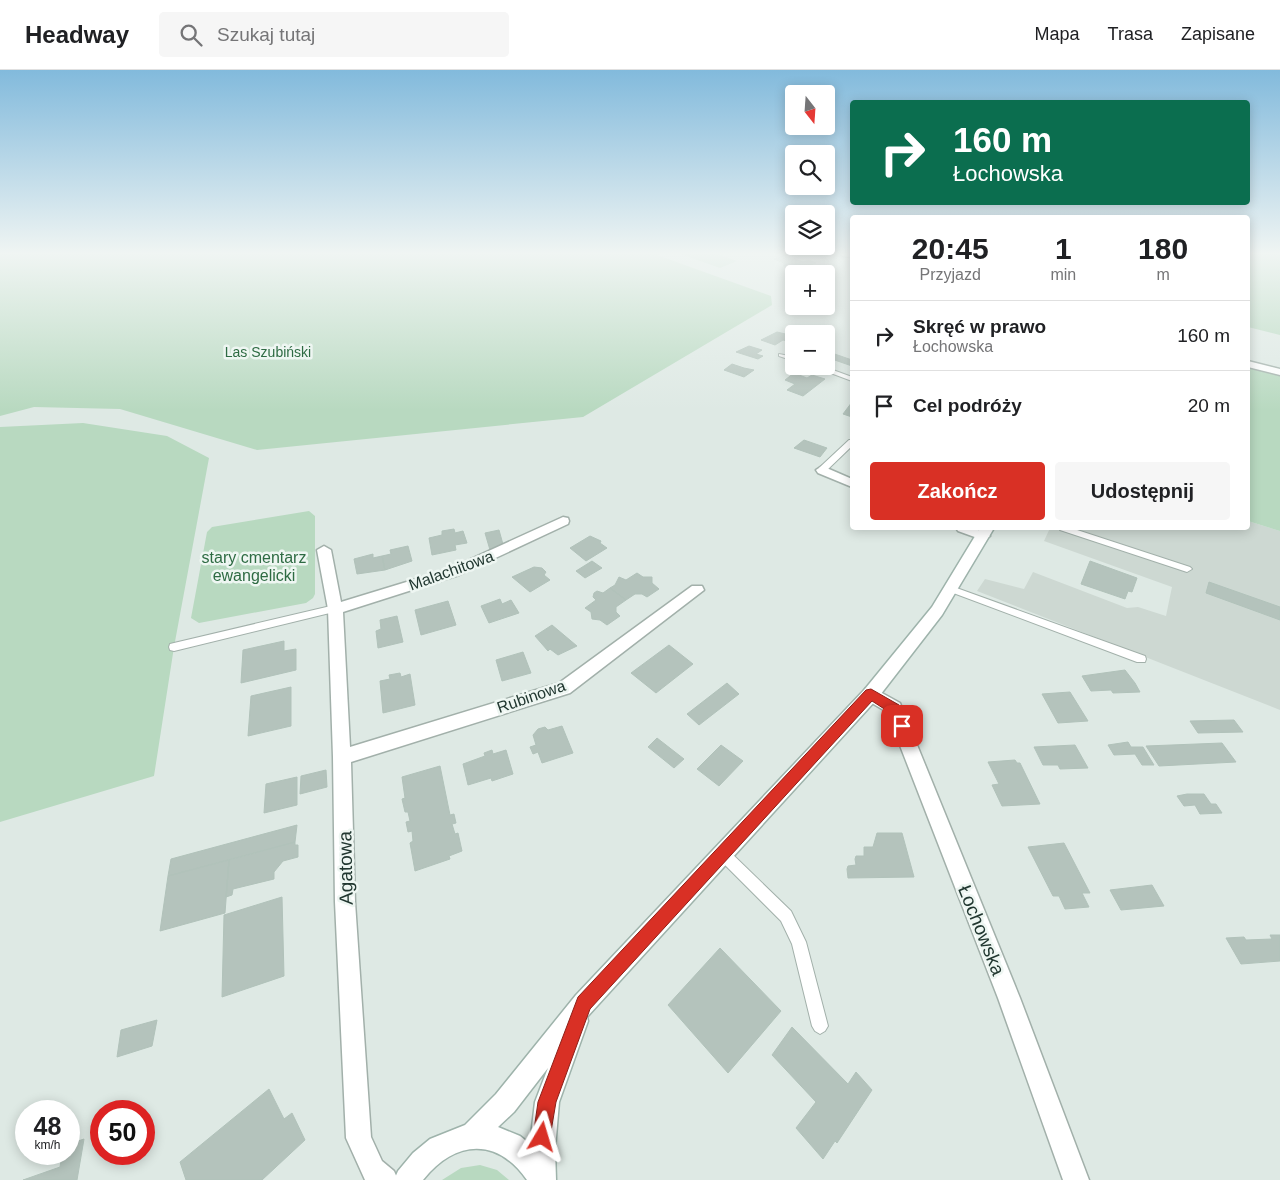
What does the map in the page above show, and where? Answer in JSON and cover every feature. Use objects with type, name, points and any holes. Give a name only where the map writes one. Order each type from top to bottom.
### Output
[{"type":"street","points":[[1250,364],[1280,372]]},
{"type":"street","points":[[822,470],[850,482]]},
{"type":"street","name":"Malachitowa","points":[[335,609],[454,572],[562,521]]},
{"type":"street","points":[[473,1135],[505,1104],[584,1004],[871,694],[937,611],[985,532]]},
{"type":"street","name":"Agatowa","points":[[324,550],[335,609],[342,757],[345,902],[358,1138],[373,1170],[385,1180]]},
{"type":"street","name":"Rubinowa","points":[[342,757],[564,688],[696,590]]},
{"type":"street","name":"Łochowska","points":[[871,694],[894,708],[1009,998],[1076,1180]]},
{"type":"street","points":[[543,1180],[542,1141],[547,1102],[584,1004]]},
{"type":"street","points":[[407,1180],[431,1153],[452,1141],[473,1135],[495,1136],[515,1146],[531,1161],[543,1180]]},
{"type":"lane","points":[[835,367],[850,373]]},
{"type":"lane","points":[[835,373],[850,378]]},
{"type":"lane","points":[[822,470],[850,444]]},
{"type":"lane","points":[[1069,530],[1186,569]]},
{"type":"lane","points":[[951,589],[1141,659]]},
{"type":"lane","points":[[174,647],[335,609]]},
{"type":"lane","points":[[722,854],[786,916],[799,942],[820,1026]]},
{"type":"shaded area","points":[[1250,522],[1280,531],[1280,710],[977,591],[985,579],[1024,589],[1033,572],[1127,608],[1138,607],[1166,616],[1172,587],[1044,541],[1049,530],[1250,530]]},
{"type":"green space","name":"Las Szubiński","points":[[0,306],[771,306],[583,417],[257,450],[120,409],[34,407],[0,416]]},
{"type":"green space","points":[[1250,306],[1280,306],[1280,335],[1250,328]]},
{"type":"green space","points":[[1250,368],[1280,376],[1280,531],[1250,522]]},
{"type":"green space","points":[[83,423],[167,436],[209,458],[174,647],[154,776],[0,822],[0,427]]},
{"type":"green space","name":"stary cmentarz ewangelicki","points":[[309,511],[315,516],[315,594],[313,598],[306,603],[199,623],[191,618],[207,532],[212,527]]},
{"type":"green space","points":[[480,1165],[497,1170],[509,1180],[442,1180],[461,1168]]},
{"type":"building","points":[[777,332],[785,334],[785,341],[775,345],[761,340]]},
{"type":"building","points":[[749,346],[762,350],[756,354],[763,356],[758,359],[736,352]]},
{"type":"building","points":[[835,354],[850,359],[850,365],[835,360]]},
{"type":"building","points":[[732,364],[754,370],[744,377],[724,370]]},
{"type":"building","points":[[791,375],[807,378],[812,375],[825,379],[803,396],[787,390],[795,384],[785,380]]},
{"type":"building","points":[[850,405],[850,416],[843,414]]},
{"type":"building","points":[[804,440],[827,448],[820,457],[794,448]]},
{"type":"building","points":[[454,529],[455,533],[463,531],[467,543],[455,545],[456,550],[432,555],[429,538],[442,535],[442,531]]},
{"type":"building","points":[[499,530],[504,548],[490,550],[485,533]]},
{"type":"building","points":[[590,536],[601,541],[600,543],[607,548],[586,561],[570,548]]},
{"type":"building","points":[[408,546],[412,561],[385,570],[382,556],[391,554],[390,550]]},
{"type":"building","points":[[373,554],[373,558],[382,556],[385,570],[357,574],[354,559]]},
{"type":"building","points":[[592,561],[602,568],[585,578],[576,571]]},
{"type":"building","points":[[1090,561],[1137,578],[1132,592],[1128,591],[1125,599],[1081,584]]},
{"type":"building","points":[[534,567],[542,568],[546,572],[544,575],[550,580],[530,592],[512,577]]},
{"type":"building","points":[[637,573],[643,577],[652,577],[652,583],[659,589],[647,597],[642,594],[635,594],[626,600],[610,588],[615,585],[619,577],[626,580]]},
{"type":"building","points":[[1209,582],[1280,607],[1280,620],[1206,593]]},
{"type":"building","points":[[610,588],[626,600],[616,607],[616,612],[620,616],[607,625],[600,620],[592,619],[591,612],[585,608],[596,600],[593,597],[594,593],[597,591],[603,593]]},
{"type":"building","points":[[500,599],[502,604],[511,600],[519,613],[489,623],[481,606]]},
{"type":"building","points":[[448,601],[456,625],[421,635],[415,610]]},
{"type":"building","points":[[397,616],[403,642],[378,648],[376,631],[381,629],[380,620]]},
{"type":"building","points":[[552,625],[577,646],[558,655],[550,649],[548,651],[535,636]]},
{"type":"building","points":[[284,641],[284,651],[296,649],[296,670],[241,683],[243,650]]},
{"type":"building","points":[[669,645],[693,664],[656,693],[631,673]]},
{"type":"building","points":[[523,652],[531,673],[502,681],[496,660]]},
{"type":"building","points":[[1125,670],[1140,692],[1113,693],[1111,690],[1091,691],[1082,676]]},
{"type":"building","points":[[400,673],[401,677],[410,674],[415,705],[383,713],[380,681],[390,679],[389,675]]},
{"type":"building","points":[[727,683],[739,694],[699,725],[687,714]]},
{"type":"building","points":[[291,687],[291,726],[248,736],[251,696]]},
{"type":"building","points":[[1070,692],[1088,721],[1058,723],[1042,694]]},
{"type":"building","points":[[1234,720],[1243,732],[1198,733],[1190,721]]},
{"type":"building","points":[[562,726],[573,753],[542,763],[538,752],[533,754],[530,747],[536,745],[533,735],[538,729],[545,727],[548,730]]},
{"type":"building","points":[[657,738],[684,759],[674,768],[648,747]]},
{"type":"building","points":[[1128,742],[1131,747],[1143,747],[1154,765],[1142,765],[1135,754],[1114,755],[1108,745]]},
{"type":"building","points":[[1222,743],[1236,762],[1159,766],[1146,746]]},
{"type":"building","points":[[721,745],[743,761],[719,786],[697,769]]},
{"type":"building","points":[[1075,745],[1088,768],[1060,769],[1058,765],[1043,765],[1034,747]]},
{"type":"building","points":[[492,750],[493,754],[506,750],[513,774],[492,781],[491,778],[468,785],[463,764],[485,756],[484,753]]},
{"type":"building","points":[[1015,760],[1017,763],[1020,763],[1040,804],[1002,806],[992,785],[999,784],[988,762]]},
{"type":"building","points":[[440,766],[450,815],[454,814],[456,823],[452,824],[455,834],[458,833],[462,851],[449,856],[450,859],[415,871],[410,843],[413,841],[412,831],[408,832],[406,822],[410,821],[408,812],[405,812],[402,799],[405,798],[402,777]]},
{"type":"building","points":[[326,770],[327,787],[300,794],[301,776]]},
{"type":"building","points":[[297,777],[297,805],[264,813],[266,784]]},
{"type":"building","points":[[1204,794],[1211,804],[1216,804],[1222,813],[1200,814],[1195,805],[1184,806],[1177,796]]},
{"type":"building","points":[[297,825],[295,842],[168,876],[171,859]]},
{"type":"building","points":[[877,833],[902,833],[914,877],[848,878],[848,866],[856,865],[856,856],[864,856],[864,847],[873,847]]},
{"type":"building","points":[[295,842],[295,845],[298,845],[298,857],[283,861],[274,872],[274,879],[233,889],[232,895],[226,897],[229,860]]},
{"type":"building","points":[[1064,843],[1090,893],[1082,893],[1089,907],[1065,909],[1059,896],[1053,896],[1028,847]]},
{"type":"building","points":[[229,860],[225,913],[160,931],[168,876]]},
{"type":"building","points":[[1152,885],[1164,906],[1121,910],[1110,890]]},
{"type":"building","points":[[282,897],[284,976],[222,997],[224,915]]},
{"type":"building","points":[[1270,935],[1280,935],[1280,961],[1241,964],[1226,938],[1244,937],[1246,940],[1272,939]]},
{"type":"building","points":[[720,948],[781,1011],[728,1073],[668,1005]]},
{"type":"building","points":[[157,1020],[152,1046],[117,1057],[121,1030]]},
{"type":"building","points":[[792,1027],[848,1084],[856,1072],[872,1090],[837,1143],[835,1141],[823,1159],[796,1128],[816,1102],[772,1055]]},
{"type":"building","points":[[269,1089],[284,1119],[292,1113],[305,1140],[262,1180],[186,1180],[180,1162]]},
{"type":"building","points":[[84,1139],[80,1162],[80,1140]]},
{"type":"building","points":[[60,1165],[80,1165],[77,1180],[23,1180],[60,1167]]},
{"type":"route","points":[[542,1137],[547,1102],[565,1050],[584,1004],[871,694],[894,708],[902,726]]}]
